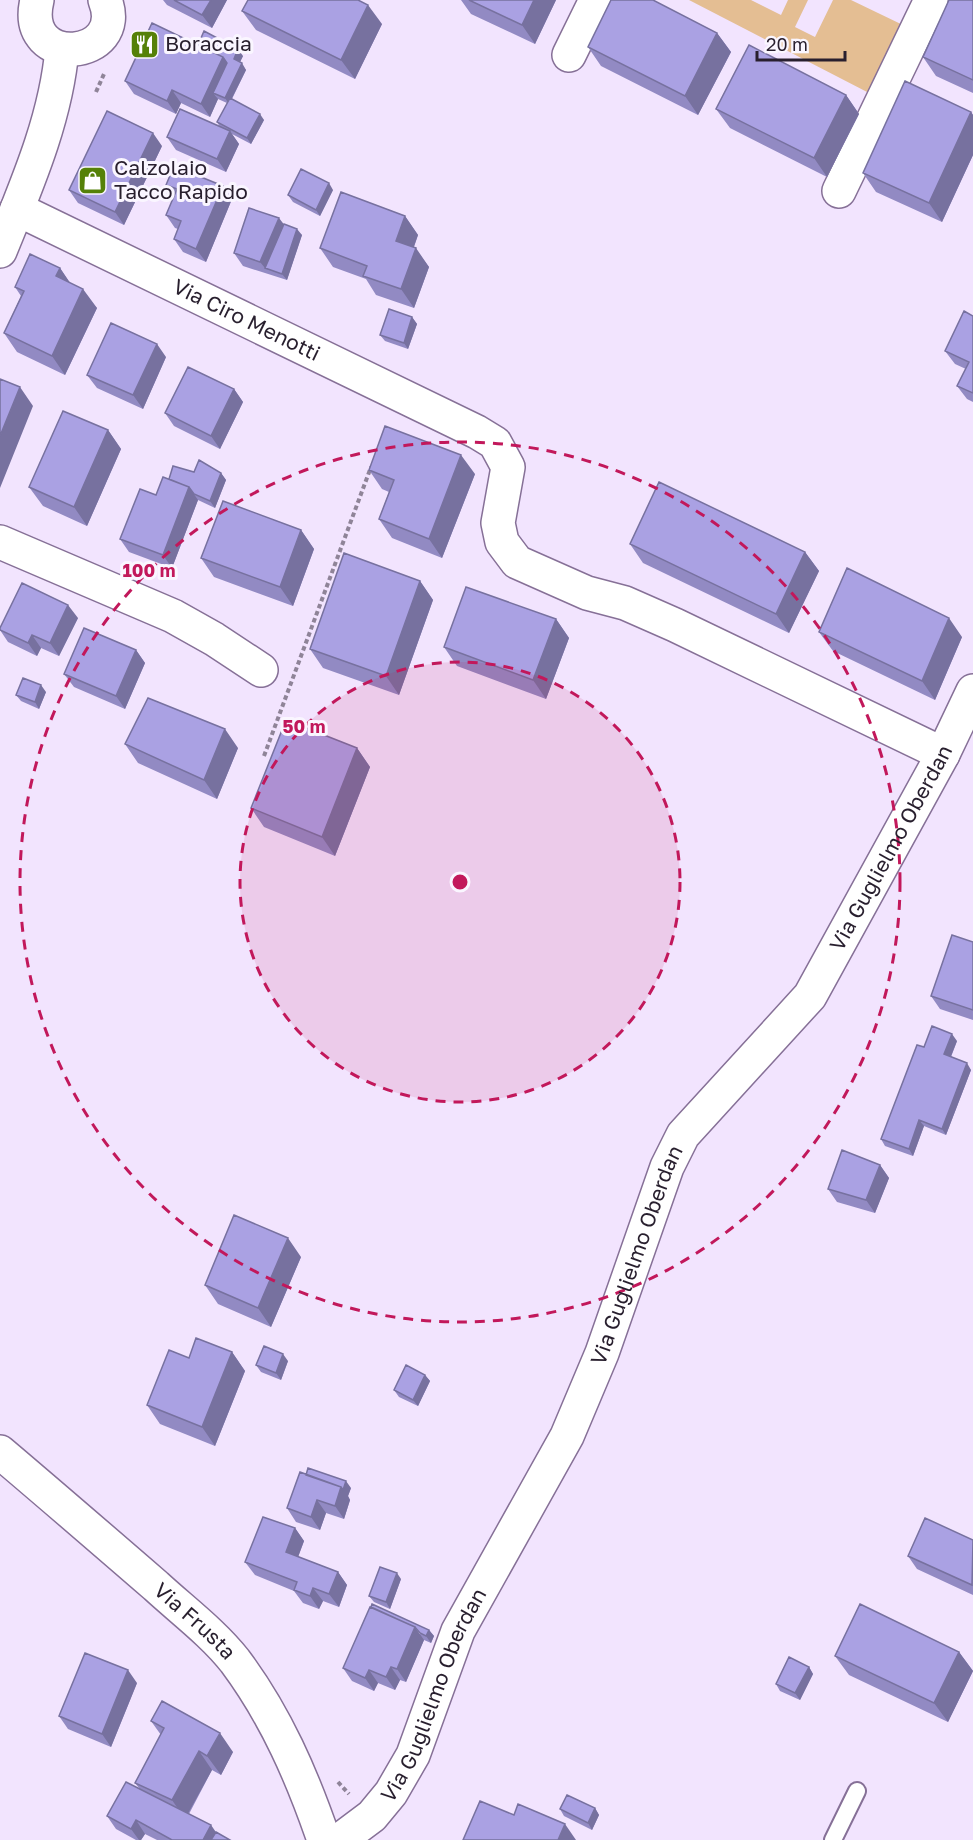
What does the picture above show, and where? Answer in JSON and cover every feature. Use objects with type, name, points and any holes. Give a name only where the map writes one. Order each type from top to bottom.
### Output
[{"type":"street","points":[[37,0],[35,21],[45,39],[62,49],[77,50],[91,45],[101,36],[107,22],[108,8],[105,0]]},
{"type":"street","points":[[569,55],[596,0]]},
{"type":"street","points":[[839,191],[931,0]]},
{"type":"street","points":[[0,251],[17,209],[51,109],[60,72],[62,49]]},
{"type":"street","name":"Via Ciro Menotti","points":[[17,209],[477,432],[495,443],[508,467],[498,523],[501,542],[517,562],[587,593],[625,603],[675,625],[943,754]]},
{"type":"street","points":[[0,542],[173,616],[214,639],[261,670]]},
{"type":"street","name":"Via Guglielmo Oberdan","points":[[340,1840],[372,1816],[391,1793],[413,1755],[458,1631],[567,1436],[602,1353],[666,1167],[683,1135],[810,996],[943,754],[973,691]]},
{"type":"street","name":"Via Frusta","points":[[0,1452],[190,1616],[233,1659],[285,1741],[307,1791],[324,1840]]},
{"type":"lane","points":[[833,1840],[857,1791]]},
{"type":"path","points":[[264,756],[372,464]]},
{"type":"shaded area","points":[[689,0],[751,0],[781,15],[788,0],[808,0],[795,27],[815,37],[833,0],[851,0],[905,26],[869,93]]},
{"type":"building","points":[[174,0],[211,0],[202,15]]},
{"type":"building","points":[[248,0],[358,0],[368,5],[341,60],[242,11]]},
{"type":"building","points":[[469,0],[534,0],[522,25]]},
{"type":"building","points":[[611,0],[653,0],[717,33],[685,96],[588,47]]},
{"type":"building","points":[[949,0],[973,0],[973,80],[923,57]]},
{"type":"building","points":[[152,23],[223,57],[201,104],[172,90],[167,101],[125,81]]},
{"type":"building","points":[[204,31],[238,49],[234,59],[242,63],[225,98],[213,93],[227,63],[223,57],[198,45]]},
{"type":"building","points":[[749,45],[846,95],[814,158],[716,109]]},
{"type":"building","points":[[905,81],[971,112],[929,203],[863,173]]},
{"type":"building","points":[[230,98],[260,114],[247,138],[217,122]]},
{"type":"building","points":[[180,109],[230,131],[217,159],[167,137]]},
{"type":"building","points":[[107,111],[153,133],[115,212],[69,190]]},
{"type":"building","points":[[174,166],[223,186],[196,249],[174,239],[181,221],[166,215],[177,189],[166,185]]},
{"type":"building","points":[[301,169],[329,183],[316,210],[288,195]]},
{"type":"building","points":[[341,192],[405,216],[396,241],[416,248],[401,289],[363,276],[367,266],[320,248]]},
{"type":"building","points":[[249,208],[279,218],[260,262],[234,253]]},
{"type":"building","points":[[284,224],[297,229],[282,274],[265,268]]},
{"type":"building","points":[[30,254],[60,268],[56,276],[83,289],[52,356],[4,333],[24,291],[15,287]]},
{"type":"building","points":[[389,309],[412,317],[404,343],[380,335]]},
{"type":"building","points":[[964,311],[973,316],[973,393],[957,386],[969,362],[945,351]]},
{"type":"building","points":[[111,323],[157,344],[133,395],[87,375]]},
{"type":"building","points":[[188,367],[234,389],[211,436],[165,413]]},
{"type":"building","points":[[0,379],[20,387],[0,436]]},
{"type":"building","points":[[63,411],[108,430],[74,507],[29,487]]},
{"type":"building","points":[[385,426],[461,455],[429,539],[379,519],[394,480],[369,470]]},
{"type":"building","points":[[199,460],[221,473],[210,501],[194,494],[189,487],[169,479],[173,466],[194,472]]},
{"type":"building","points":[[163,477],[189,487],[163,555],[120,539],[140,489],[156,495]]},
{"type":"building","points":[[659,482],[805,552],[776,614],[630,544]]},
{"type":"building","points":[[223,501],[301,530],[280,587],[201,558]]},
{"type":"building","points":[[344,553],[420,581],[386,676],[310,649]]},
{"type":"building","points":[[847,568],[949,618],[922,681],[819,632]]},
{"type":"building","points":[[22,583],[68,605],[50,643],[32,635],[28,643],[0,630]]},
{"type":"building","points":[[466,587],[556,619],[533,680],[444,647]]},
{"type":"building","points":[[84,628],[136,650],[116,696],[64,674]]},
{"type":"building","points":[[23,678],[41,685],[35,702],[16,695]]},
{"type":"building","points":[[148,698],[225,729],[204,780],[125,744]]},
{"type":"building","points":[[286,720],[357,748],[322,837],[251,808]]},
{"type":"building","points":[[952,935],[973,942],[973,1010],[931,996]]},
{"type":"building","points":[[932,1026],[952,1034],[944,1054],[967,1063],[942,1129],[919,1120],[909,1149],[881,1139],[917,1045],[924,1047]]},
{"type":"building","points":[[842,1150],[880,1165],[866,1200],[828,1189]]},
{"type":"building","points":[[234,1215],[288,1238],[258,1308],[205,1285]]},
{"type":"building","points":[[196,1338],[232,1352],[202,1427],[147,1405],[169,1350],[189,1358]]},
{"type":"building","points":[[264,1346],[283,1354],[276,1373],[256,1365]]},
{"type":"building","points":[[406,1365],[425,1375],[413,1400],[394,1390]]},
{"type":"building","points":[[308,1468],[346,1481],[343,1490],[341,1487],[306,1475]]},
{"type":"building","points":[[300,1472],[341,1487],[335,1506],[317,1500],[311,1517],[287,1508]]},
{"type":"building","points":[[263,1517],[295,1528],[286,1552],[338,1572],[329,1594],[313,1588],[310,1596],[294,1590],[297,1582],[245,1562]]},
{"type":"building","points":[[925,1518],[973,1540],[972,1585],[908,1556]]},
{"type":"building","points":[[380,1567],[397,1573],[386,1602],[369,1596]]},
{"type":"building","points":[[372,1604],[429,1630],[426,1636],[415,1627],[371,1607]]},
{"type":"building","points":[[860,1604],[959,1652],[934,1703],[835,1656]]},
{"type":"building","points":[[370,1607],[415,1627],[397,1669],[391,1667],[386,1677],[369,1670],[365,1678],[343,1668]]},
{"type":"building","points":[[85,1653],[128,1670],[102,1734],[59,1716]]},
{"type":"building","points":[[789,1657],[809,1667],[795,1693],[776,1684]]},
{"type":"building","points":[[162,1701],[220,1733],[207,1756],[199,1751],[172,1800],[135,1783],[164,1728],[151,1721]]},
{"type":"building","points":[[126,1782],[211,1825],[203,1840],[172,1840],[136,1820],[131,1829],[107,1816]]},
{"type":"building","points":[[567,1795],[595,1808],[588,1823],[560,1809]]},
{"type":"building","points":[[480,1801],[514,1815],[518,1804],[565,1824],[558,1840],[463,1840]]},
{"type":"building","points":[[216,1832],[230,1840],[211,1840]]},
{"type":"place","name":"Boraccia","points":[[144,44]]},
{"type":"place","name":"Calzolaio Tacco Rapido","points":[[93,180]]}]
